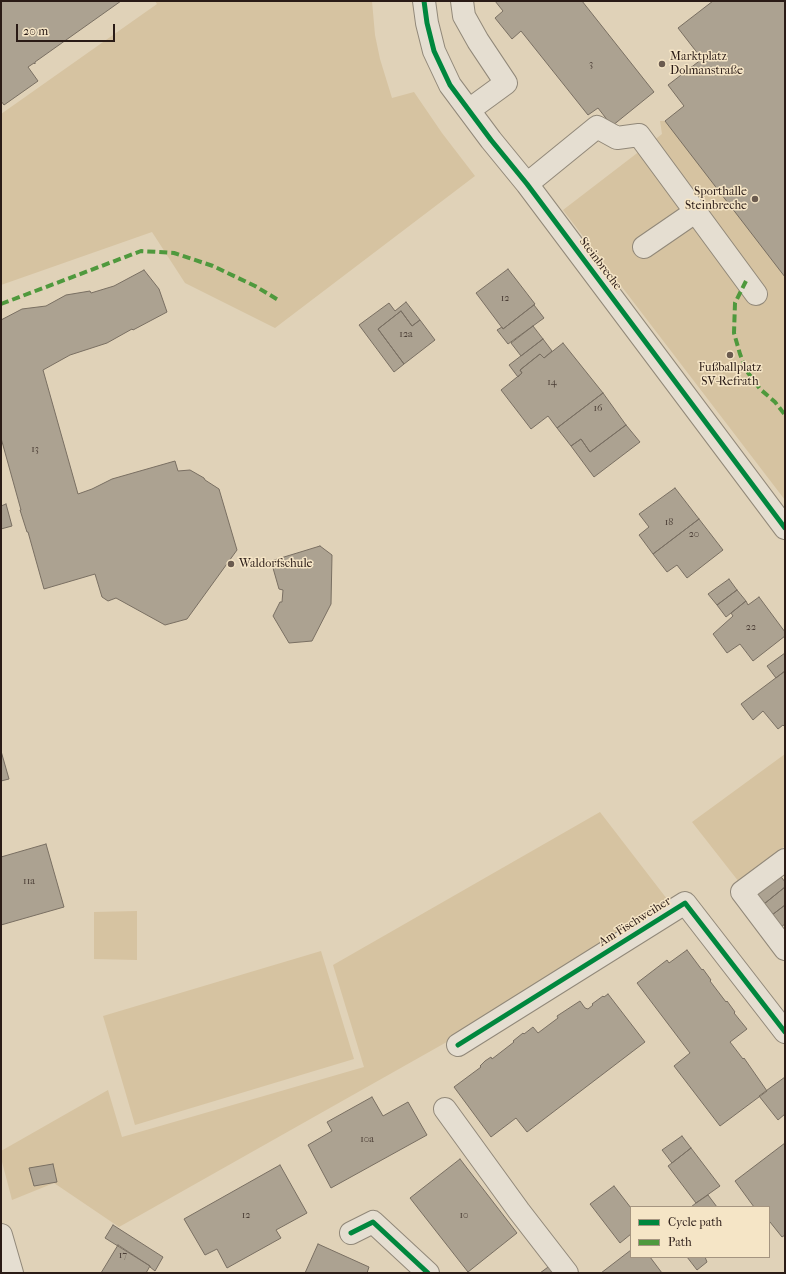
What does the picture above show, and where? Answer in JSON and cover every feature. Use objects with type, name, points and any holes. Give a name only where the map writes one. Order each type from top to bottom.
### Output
[{"type":"street","name":"Steinbreche","points":[[424,1],[427,23],[434,51],[450,85],[491,140],[527,184],[785,528]]},
{"type":"street","points":[[462,1],[464,16],[478,41],[506,83],[470,110]]},
{"type":"street","points":[[527,184],[597,127],[617,138],[639,135],[756,294]]},
{"type":"street","points":[[644,247],[695,212]]},
{"type":"street","points":[[785,860],[742,892],[785,949]]},
{"type":"street","name":"Am Fischweiher","points":[[458,1045],[685,903],[785,1032]]},
{"type":"street","points":[[445,1108],[519,1211],[567,1273]]},
{"type":"street","points":[[350,1233],[373,1222],[428,1273]]},
{"type":"street","points":[[1,1235],[12,1273]]},
{"type":"shaded area","points":[[155,1],[372,1],[375,35],[380,59],[392,98],[414,92],[442,133],[475,176],[275,328],[185,283],[152,232],[1,285],[1,114],[157,4]]},
{"type":"shaded area","name":"Fußballplatz SV-Refrath","points":[[713,1],[785,1],[785,500],[563,210],[662,134],[660,121],[665,121],[684,106],[668,85],[702,59],[678,28]]},
{"type":"shaded area","points":[[785,754],[785,846],[739,882],[692,822]]},
{"type":"shaded area","points":[[600,812],[677,912],[119,1227],[54,1183],[12,1200],[1,1158],[1,1151],[108,1090],[122,1137],[364,1067],[333,965]]},
{"type":"shaded area","points":[[137,911],[137,960],[94,959],[94,912]]},
{"type":"shaded area","points":[[321,951],[354,1059],[135,1125],[103,1016]]},
{"type":"building","points":[[1,1],[121,1],[35,62],[35,64],[34,63],[28,67],[38,81],[4,105],[1,101]]},
{"type":"building","points":[[495,1],[582,1],[654,92],[612,126],[598,108],[588,115],[521,31],[512,39],[495,18],[503,11]]},
{"type":"building","name":"Sporthalle Steinbreche","points":[[713,1],[785,1],[785,277],[665,121],[684,106],[668,85],[702,59],[678,28]]},
{"type":"building","points":[[508,269],[535,304],[503,329],[476,293]]},
{"type":"building","points":[[144,270],[159,289],[167,312],[107,343],[70,355],[43,370],[78,494],[112,479],[175,461],[178,471],[190,470],[219,489],[237,550],[187,619],[165,625],[116,598],[108,601],[102,597],[95,574],[44,589],[28,532],[20,510],[1,438],[1,320],[22,309],[46,306],[66,295],[90,291],[91,293],[114,286]]},
{"type":"building","points":[[406,302],[420,320],[412,326],[401,311],[378,329],[404,364],[394,372],[359,325],[389,303],[395,311]]},
{"type":"building","points":[[534,305],[544,318],[508,344],[497,330],[502,327],[503,329]]},
{"type":"building","points":[[401,311],[412,326],[420,320],[435,340],[404,364],[378,329]]},
{"type":"building","points":[[533,326],[543,339],[521,356],[511,343]]},
{"type":"building","points":[[543,339],[552,351],[544,358],[540,354],[520,370],[522,373],[518,377],[509,365]]},
{"type":"building","points":[[563,343],[603,393],[557,428],[548,416],[531,429],[501,390],[522,373],[520,370],[540,354],[544,358]]},
{"type":"building","points":[[603,393],[626,425],[590,452],[581,439],[571,446],[557,428]]},
{"type":"building","points":[[626,425],[640,442],[594,477],[571,446],[581,439],[590,452]]},
{"type":"building","points":[[675,488],[699,519],[653,554],[639,535],[649,527],[639,514]]},
{"type":"building","points":[[6,504],[12,526],[1,529],[1,506]]},
{"type":"building","points":[[699,519],[723,550],[687,578],[677,565],[667,572],[653,554]]},
{"type":"building","points":[[320,546],[332,555],[331,604],[312,641],[289,643],[273,616],[280,602],[282,602],[283,590],[279,589],[271,561]]},
{"type":"building","points":[[729,579],[737,590],[717,605],[708,594]]},
{"type":"building","points":[[737,590],[746,601],[726,617],[717,605]]},
{"type":"building","points":[[759,597],[785,632],[785,636],[753,661],[740,644],[727,653],[713,634],[733,616],[731,613],[746,601],[748,605]]},
{"type":"building","points":[[785,653],[785,671],[776,678],[767,666]]},
{"type":"building","points":[[785,671],[785,727],[783,725],[778,729],[763,711],[753,720],[741,704]]},
{"type":"building","points":[[1,751],[9,779],[1,781]]},
{"type":"building","points":[[46,844],[64,907],[1,925],[1,857]]},
{"type":"building","points":[[779,874],[785,882],[785,887],[764,904],[755,892]]},
{"type":"building","points":[[785,887],[785,905],[772,915],[764,904]]},
{"type":"building","points":[[785,905],[785,924],[781,927],[772,915]]},
{"type":"building","points":[[687,950],[702,970],[703,969],[711,980],[710,981],[726,1002],[727,1001],[735,1012],[734,1013],[747,1029],[730,1042],[743,1059],[744,1058],[767,1091],[720,1126],[674,1066],[690,1053],[637,983],[667,960],[669,963]]},
{"type":"building","points":[[608,994],[645,1042],[527,1132],[516,1118],[491,1137],[454,1087],[481,1067],[480,1066],[485,1061],[491,1057],[492,1059],[514,1042],[513,1041],[523,1033],[524,1034],[533,1027],[538,1033],[558,1018],[557,1016],[580,1001],[585,1008],[588,1009],[593,1005],[592,1004]]},
{"type":"building","points":[[785,1077],[785,1114],[778,1120],[759,1096]]},
{"type":"building","points":[[372,1097],[383,1116],[408,1102],[427,1135],[331,1188],[308,1145],[332,1131],[327,1122]]},
{"type":"building","points":[[682,1136],[691,1148],[672,1163],[662,1150]]},
{"type":"building","points":[[785,1143],[785,1235],[782,1237],[770,1222],[770,1206],[753,1206],[735,1181]]},
{"type":"building","points":[[691,1148],[720,1186],[696,1203],[668,1166]]},
{"type":"building","points":[[460,1159],[517,1233],[468,1272],[410,1198]]},
{"type":"building","points":[[53,1164],[57,1182],[34,1186],[29,1168]]},
{"type":"building","points":[[280,1165],[307,1213],[276,1230],[281,1238],[227,1268],[217,1249],[205,1255],[184,1219]]},
{"type":"building","points":[[614,1186],[630,1207],[630,1235],[620,1243],[590,1204]]},
{"type":"building","points":[[708,1195],[716,1206],[692,1206]]},
{"type":"building","points":[[113,1225],[163,1257],[155,1271],[150,1266],[105,1238]]},
{"type":"building","points":[[318,1244],[369,1267],[367,1273],[305,1273]]},
{"type":"building","points":[[118,1245],[150,1266],[146,1273],[101,1273]]},
{"type":"building","points":[[630,1251],[630,1258],[651,1258],[662,1273],[601,1273]]},
{"type":"building","points":[[688,1258],[705,1258],[707,1262],[697,1270]]},
{"type":"building","points":[[555,1262],[563,1273],[540,1273]]},
{"type":"marked path","points":[[1,304],[141,251],[174,253],[213,266],[255,286],[280,301]]},
{"type":"marked path","points":[[746,281],[735,303],[734,333],[740,354],[746,370],[760,389],[775,402],[785,415]]},
{"type":"cycle path","points":[[424,1],[427,23],[434,51],[450,85],[491,140],[527,184],[785,528]]},
{"type":"cycle path","points":[[458,1045],[685,903],[785,1032]]},
{"type":"cycle path","points":[[351,1233],[373,1222],[428,1273]]},
{"type":"place","name":"Marktplatz Dolmanstraße","points":[[662,64]]},
{"type":"place","name":"Sporthalle Steinbreche","points":[[755,199]]},
{"type":"place","name":"Fußballplatz SV-Refrath","points":[[730,355]]},
{"type":"place","name":"Waldorfschule","points":[[231,564]]}]
